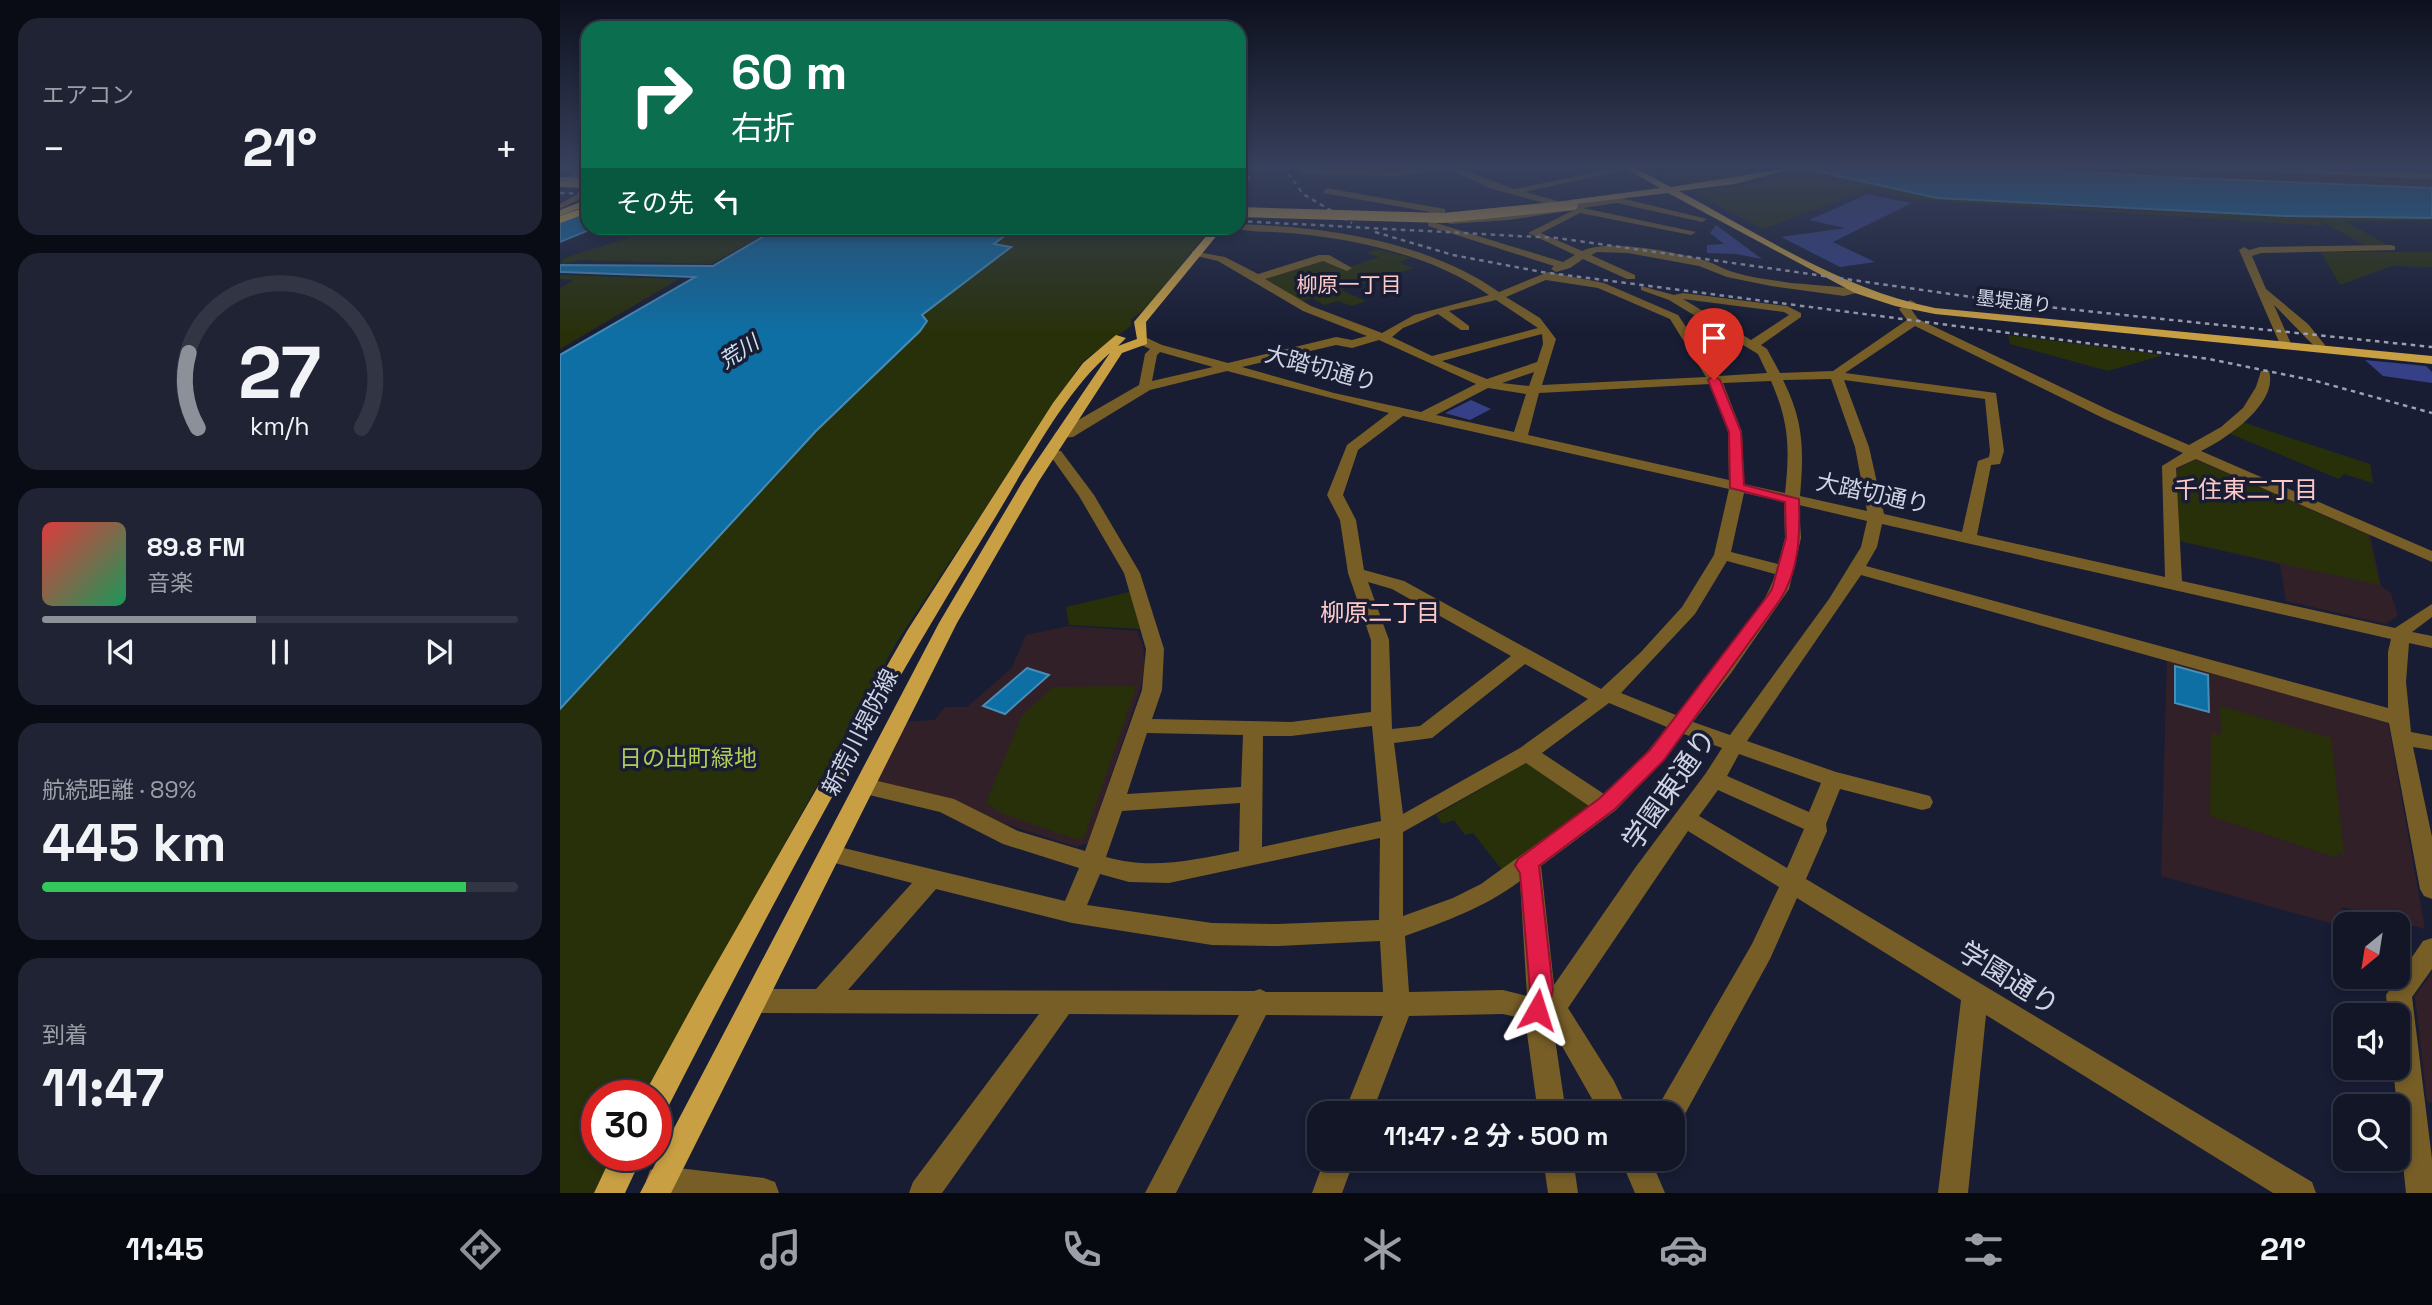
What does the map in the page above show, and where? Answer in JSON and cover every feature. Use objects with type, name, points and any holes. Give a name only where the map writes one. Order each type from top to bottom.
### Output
[{"type":"main road","name":"墨堤通り","points":[[1732,222],[1859,291],[1908,305],[2432,358]]},
{"type":"main road","name":"墨堤通り","points":[[1733,222],[1865,289],[1908,305]]},
{"type":"main road","name":"新荒川堤防線","points":[[667,1080],[916,631],[1058,406],[1087,366],[1147,338],[1196,253],[1212,235]]},
{"type":"main road","name":"新荒川堤防線","points":[[658,1187],[948,623],[1061,434],[1118,350],[1147,338]]},
{"type":"main road","name":"墨堤通り","points":[[2285,344],[2319,345],[2432,358]]},
{"type":"main road","points":[[609,1193],[620,1171]]},
{"type":"street","points":[[865,786],[946,805],[1012,838],[1093,863],[1129,873],[1169,874],[1391,828],[1428,811],[1527,753],[1604,696],[1646,659],[1689,610],[1722,555],[1737,488],[1735,432],[1714,380],[1674,317],[1600,285],[1554,272],[1431,224],[1432,222]]},
{"type":"street","points":[[1491,222],[1583,254],[1631,278]]},
{"type":"street","points":[[1524,231],[1543,222]]},
{"type":"street","points":[[1643,222],[1692,232]]},
{"type":"street","points":[[1700,222],[1692,232],[1691,250],[1702,263]]},
{"type":"street","points":[[1246,227],[1322,234],[1416,256],[1475,280],[1529,314],[1545,330],[1550,347],[1531,390],[1520,440]]},
{"type":"street","points":[[2285,344],[2246,252],[2391,248]]},
{"type":"street","points":[[1061,434],[1068,434],[1145,387],[1336,341],[1352,344],[1380,337],[1420,316],[1501,297],[1595,249],[1628,250],[1702,263],[1731,275],[1771,283],[1844,293],[1859,291]]},
{"type":"street","points":[[1196,253],[1229,264],[1257,278],[1315,313],[1380,337],[1486,384],[1531,390],[1774,376],[1836,376],[1991,396],[1997,451],[1995,461],[1985,461],[1969,536]]},
{"type":"street","points":[[1257,278],[1324,257],[1347,268]]},
{"type":"street","points":[[831,854],[1072,913],[1212,934],[1278,935],[1392,930],[1462,905],[1525,865],[1605,806],[1657,755],[1772,600],[1785,571],[1793,538],[1792,499],[1797,477],[1795,429],[1765,353],[1673,298],[1645,288]]},
{"type":"street","points":[[2263,290],[2304,326],[2319,345]]},
{"type":"street","points":[[1673,298],[1683,296],[1790,310],[1798,317],[1760,342],[1749,344]]},
{"type":"street","points":[[1908,305],[1905,311],[1914,321],[2192,452],[2432,557]]},
{"type":"street","points":[[1441,311],[1465,328]]},
{"type":"street","points":[[1836,376],[1840,370],[1914,321]]},
{"type":"street","points":[[1431,361],[1462,350],[1545,330]]},
{"type":"street","points":[[1145,387],[1151,354],[1147,338]]},
{"type":"street","name":"大踏切通り","points":[[1147,338],[1230,367],[1399,412],[1737,488],[1969,536],[2432,642]]},
{"type":"street","points":[[1422,417],[1486,384],[1541,365]]},
{"type":"street","points":[[2174,583],[2169,466],[2211,441],[2252,406],[2263,388],[2265,374]]},
{"type":"street","points":[[1836,376],[1862,447],[1876,516]]},
{"type":"street","points":[[1363,1101],[1397,1013],[1398,1004],[1392,930],[1391,828],[1382,728],[1380,640],[1356,573],[1348,520],[1335,495],[1352,448],[1399,412]]},
{"type":"street","points":[[1049,454],[1056,454],[1116,543],[1139,588],[1154,649],[1152,690],[1093,863],[1072,913]]},
{"type":"street","name":"学園東通り","points":[[1537,1010],[1559,1000],[1714,779],[1734,744],[1821,623],[1856,568],[1868,547],[1876,516]]},
{"type":"street","points":[[1722,555],[1785,571]]},
{"type":"street","points":[[1856,568],[2400,728],[2432,743]]},
{"type":"street","points":[[1356,573],[1398,585],[1523,656],[1604,696],[1833,779],[1922,802]]},
{"type":"street","points":[[2432,609],[2401,635],[2396,672],[2400,728],[2432,889]]},
{"type":"street","points":[[1140,726],[1382,728],[1424,733],[1523,656]]},
{"type":"street","points":[[1250,858],[1253,729]]},
{"type":"street","points":[[1527,753],[1605,806]]},
{"type":"street","points":[[1714,779],[1815,824]]},
{"type":"street","points":[[1677,1101],[1761,951],[1816,831],[1815,824],[1833,779]]},
{"type":"street","points":[[1112,803],[1252,794]]},
{"type":"street","name":"学園通り","points":[[1685,818],[2301,1193]]},
{"type":"street","points":[[1525,865],[1531,870],[1541,979],[1537,1010],[1550,1101]]},
{"type":"street","points":[[823,1000],[932,877]]},
{"type":"street","points":[[2421,1193],[2399,995],[2432,949]]},
{"type":"street","points":[[1953,1193],[1975,994]]},
{"type":"street","points":[[755,1001],[1260,1001],[1398,1004],[1503,1002],[1558,1015],[1609,1101]]},
{"type":"street","points":[[924,1193],[1057,1011],[1059,1001]]},
{"type":"street","points":[[1160,1193],[1260,1001]]},
{"type":"street","points":[[1327,1193],[1335,1171]]},
{"type":"street","points":[[1560,1171],[1563,1193]]},
{"type":"street","points":[[1642,1171],[1650,1193]]},
{"type":"street","points":[[658,1187],[764,1193]]},
{"type":"shaded area","points":[[2195,458],[2370,534],[2381,586],[2391,593],[2398,616],[2386,624],[2286,601],[2280,564],[2175,540],[2173,468]]},
{"type":"shaded area","points":[[1069,626],[1137,631],[1143,646],[1145,666],[1140,690],[1088,843],[1077,847],[874,782],[903,722],[935,720],[945,707],[967,707],[1011,669],[1026,635]]},
{"type":"shaded area","points":[[2167,657],[2388,722],[2425,929],[2410,925],[2410,912],[2361,912],[2342,907],[2343,912],[2333,912],[2333,924],[2161,876]]},
{"type":"shaded area","points":[[2432,973],[2432,1103],[2427,1101],[2415,996]]},
{"type":"green space","points":[[1749,222],[1783,222],[1763,229]]},
{"type":"green space","points":[[2257,222],[2321,222],[2325,226]]},
{"type":"green space","points":[[2322,222],[2345,222],[2388,245],[2364,245]]},
{"type":"green space","points":[[638,235],[763,235],[711,264],[580,260],[560,265],[564,258]]},
{"type":"green space","name":"日の出町緑地","points":[[1006,235],[1205,235],[1145,309],[1131,319],[1131,326],[1082,362],[898,640],[653,1080],[581,1080],[581,1171],[606,1171],[594,1193],[560,1193],[560,709],[816,431],[920,331],[921,315],[1010,249],[993,245]]},
{"type":"green space","points":[[1377,249],[1412,258],[1399,262],[1414,268],[1341,290],[1366,301],[1351,306],[1338,301],[1324,305],[1312,298],[1299,302],[1262,277],[1322,258],[1346,268],[1379,257],[1367,253]]},
{"type":"green space","points":[[2321,252],[2432,252],[2432,267],[2392,266],[2340,285]]},
{"type":"green space","points":[[560,275],[679,279],[560,349],[560,288],[574,280],[560,279]]},
{"type":"green space","points":[[2008,335],[2164,355],[2108,371],[2010,344]]},
{"type":"green space","points":[[2239,421],[2370,464],[2373,483],[2344,474],[2339,479],[2228,433]]},
{"type":"green space","points":[[2196,460],[2368,535],[2380,585],[2179,541],[2177,469]]},
{"type":"green space","points":[[1134,591],[1138,607],[1134,608],[1140,629],[1069,625],[1066,607]]},
{"type":"green space","points":[[1134,686],[1135,690],[1084,838],[1076,839],[1003,814],[986,803],[1022,716],[1053,687]]},
{"type":"green space","points":[[2220,706],[2331,738],[2344,854],[2337,852],[2338,858],[2210,816],[2211,733],[2221,735]]},
{"type":"green space","points":[[1531,760],[1595,804],[1503,871],[1473,833],[1465,835],[1454,820],[1442,824],[1436,815]]},
{"type":"water","points":[[560,222],[581,222],[581,233],[560,242]]},
{"type":"water","name":"荒川","points":[[766,235],[1006,235],[994,244],[1011,247],[922,315],[927,321],[920,331],[816,431],[560,709],[560,355],[695,277],[560,272],[560,265],[713,266]]},
{"type":"water","points":[[2175,666],[2208,675],[2209,712],[2175,703]]},
{"type":"water","points":[[1027,668],[1049,675],[1005,714],[983,706]]},
{"type":"building","points":[[1817,222],[1874,222],[1833,242],[1875,262],[1840,267],[1781,237],[1845,228]]},
{"type":"building","points":[[1716,225],[1762,259],[1736,254],[1707,253],[1707,245],[1724,244],[1710,233]]},
{"type":"building","points":[[2365,360],[2426,366],[2432,372],[2432,383],[2383,376]]},
{"type":"building","points":[[1471,400],[1491,409],[1470,420],[1445,413]]},
{"type":"railway","points":[[1252,222],[1557,238],[2028,305],[2432,347]]},
{"type":"railway","points":[[1375,232],[1453,255],[1542,272],[2209,359],[2316,381],[2432,413]]},
{"type":"district","name":"柳原一丁目","points":[[1349,285]]},
{"type":"district","name":"千住東二丁目","points":[[2246,490]]},
{"type":"district","name":"柳原二丁目","points":[[1380,613]]},
{"type":"route","points":[[1537,1010],[1542,990],[1531,870],[1525,865],[1608,804],[1657,755],[1780,589],[1789,557],[1793,538],[1792,499],[1737,488],[1735,432],[1724,399],[1714,380]]}]
